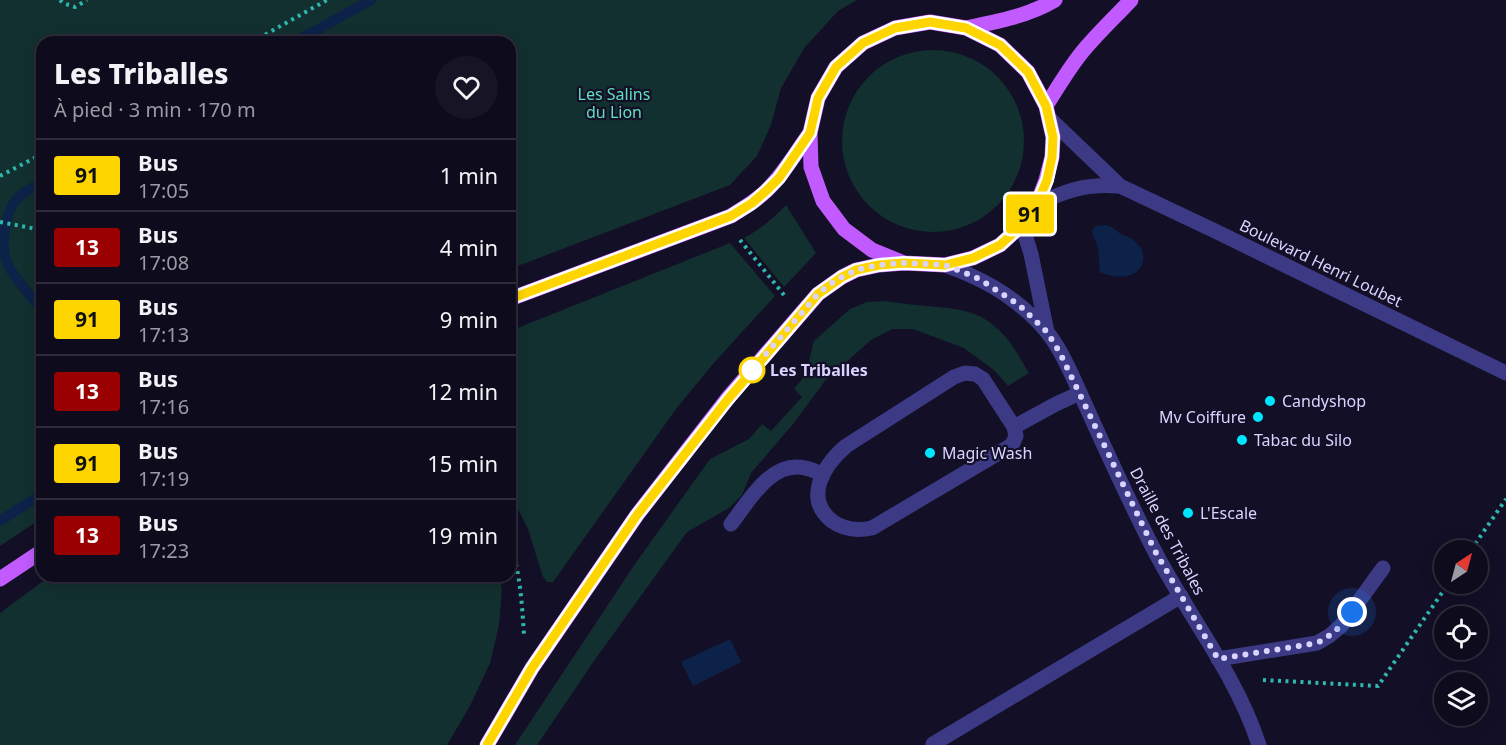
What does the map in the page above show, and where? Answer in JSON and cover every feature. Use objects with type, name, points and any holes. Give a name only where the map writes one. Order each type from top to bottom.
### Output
[{"type":"main road","points":[[966,28],[1032,11],[1055,0]]},
{"type":"main road","points":[[1048,112],[1063,79],[1082,53],[1131,0]]},
{"type":"main road","points":[[487,745],[532,668],[637,515],[728,399],[818,294],[856,270],[904,263],[945,265],[973,258],[1000,245],[1022,225],[1037,204],[1047,180],[1052,157],[1053,137],[1048,112],[1028,72],[1000,45],[966,28],[930,22],[895,28],[863,43],[836,67],[818,98],[810,133],[811,168],[823,201],[844,229],[872,250],[904,263]]},
{"type":"main road","points":[[516,297],[731,216],[752,203],[779,178],[810,133]]},
{"type":"main road","points":[[0,579],[36,555]]},
{"type":"street","name":"Boulevard Henri Loubet","points":[[1048,112],[1120,186],[1506,373]]},
{"type":"street","name":"Boulevard Henri Loubet","points":[[1037,204],[1076,190],[1095,186],[1120,186]]},
{"type":"street","name":"Draille des Tribales","points":[[1022,225],[1031,254],[1047,332]]},
{"type":"street","name":"Draille des Tribales","points":[[945,265],[975,277],[999,291],[1019,305],[1047,332],[1080,393],[1141,524],[1218,659],[1254,729],[1259,745]]},
{"type":"street","points":[[965,373],[975,374],[983,379],[1014,427],[1016,436],[1012,445],[872,528],[860,531],[847,529],[834,523],[823,513],[818,500],[818,489],[822,474],[828,464],[846,446],[954,377],[965,373]]},
{"type":"street","points":[[1014,427],[1080,393]]},
{"type":"street","points":[[731,524],[776,471],[791,467],[804,467],[822,474]]},
{"type":"street","points":[[1218,659],[1317,643],[1341,626],[1383,567]]},
{"type":"street","points":[[933,744],[1181,596]]},
{"type":"path","points":[[60,0],[75,7],[87,0]]},
{"type":"path","points":[[263,36],[327,0]]},
{"type":"path","points":[[0,176],[36,157]]},
{"type":"path","points":[[0,222],[36,229]]},
{"type":"path","points":[[739,236],[741,243],[785,296]]},
{"type":"path","points":[[1478,540],[1506,499]]},
{"type":"path","points":[[516,559],[524,639]]},
{"type":"path","points":[[1258,680],[1378,686],[1441,594]]},
{"type":"green space","name":"Les Salins du Lion","points":[[0,0],[857,0],[838,11],[805,47],[781,88],[771,125],[757,156],[730,185],[516,267],[516,36],[36,36],[36,522],[0,546]]},
{"type":"green space","points":[[933,50],[951,51],[968,57],[984,65],[998,76],[1009,90],[1017,106],[1023,123],[1023,159],[1017,176],[1009,192],[998,206],[984,217],[968,225],[951,231],[933,232],[915,231],[898,225],[882,217],[868,206],[857,192],[849,176],[843,159],[842,141],[843,123],[849,106],[857,90],[868,76],[882,65],[898,57],[915,51]]},
{"type":"green space","points":[[786,205],[816,253],[784,287],[744,238]]},
{"type":"green space","points":[[730,243],[775,296],[713,364],[676,409],[553,582],[547,582],[543,577],[528,529],[516,505],[516,329]]},
{"type":"green space","points":[[885,301],[957,309],[983,318],[1004,335],[1029,373],[1008,386],[995,371],[964,348],[913,329],[892,329],[871,340],[825,381],[793,424],[751,473],[742,495],[729,508],[687,532],[537,745],[515,745],[635,564],[710,459],[749,439],[762,424],[771,431],[802,397],[794,389],[807,369],[814,341],[850,309],[867,302]]},
{"type":"green space","points":[[42,582],[500,582],[502,589],[499,625],[490,663],[470,706],[447,745],[0,745],[0,613]]},
{"type":"water","points":[[1105,225],[1131,239],[1141,249],[1143,261],[1137,272],[1119,277],[1100,272],[1098,248],[1092,232],[1096,226]]},
{"type":"water","points":[[730,639],[741,662],[693,686],[681,662]]},
{"type":"waterway","points":[[306,36],[371,0]]},
{"type":"waterway","points":[[36,186],[23,193],[13,204],[9,212],[4,240],[8,265],[36,303]]},
{"type":"waterway","points":[[0,521],[36,498]]},
{"type":"bus line","name":"91","points":[[487,745],[532,668],[637,515],[728,399],[818,294],[830,284],[856,270],[904,263],[945,265],[973,258],[1000,245],[1022,225],[1037,204],[1047,180],[1052,157],[1053,137],[1046,106],[1028,72],[1000,45],[966,28],[930,22],[895,28],[863,43],[836,67],[818,98],[810,133],[779,178],[752,203],[731,216],[516,297]]},
{"type":"place","name":"Les Triballes","points":[[752,370]]},
{"type":"place","name":"Candyshop","points":[[1270,401]]},
{"type":"place","name":"Mv Coiffure","points":[[1258,417]]},
{"type":"place","name":"Tabac du Silo","points":[[1242,440]]},
{"type":"place","name":"Magic Wash","points":[[930,453]]},
{"type":"place","name":"L'Escale","points":[[1188,513]]},
{"type":"route","points":[[752,370],[818,294],[830,284],[856,270],[904,263],[945,265],[975,277],[1019,305],[1047,332],[1080,393],[1132,507],[1155,551],[1218,659],[1317,643],[1341,626],[1352,612]]}]
